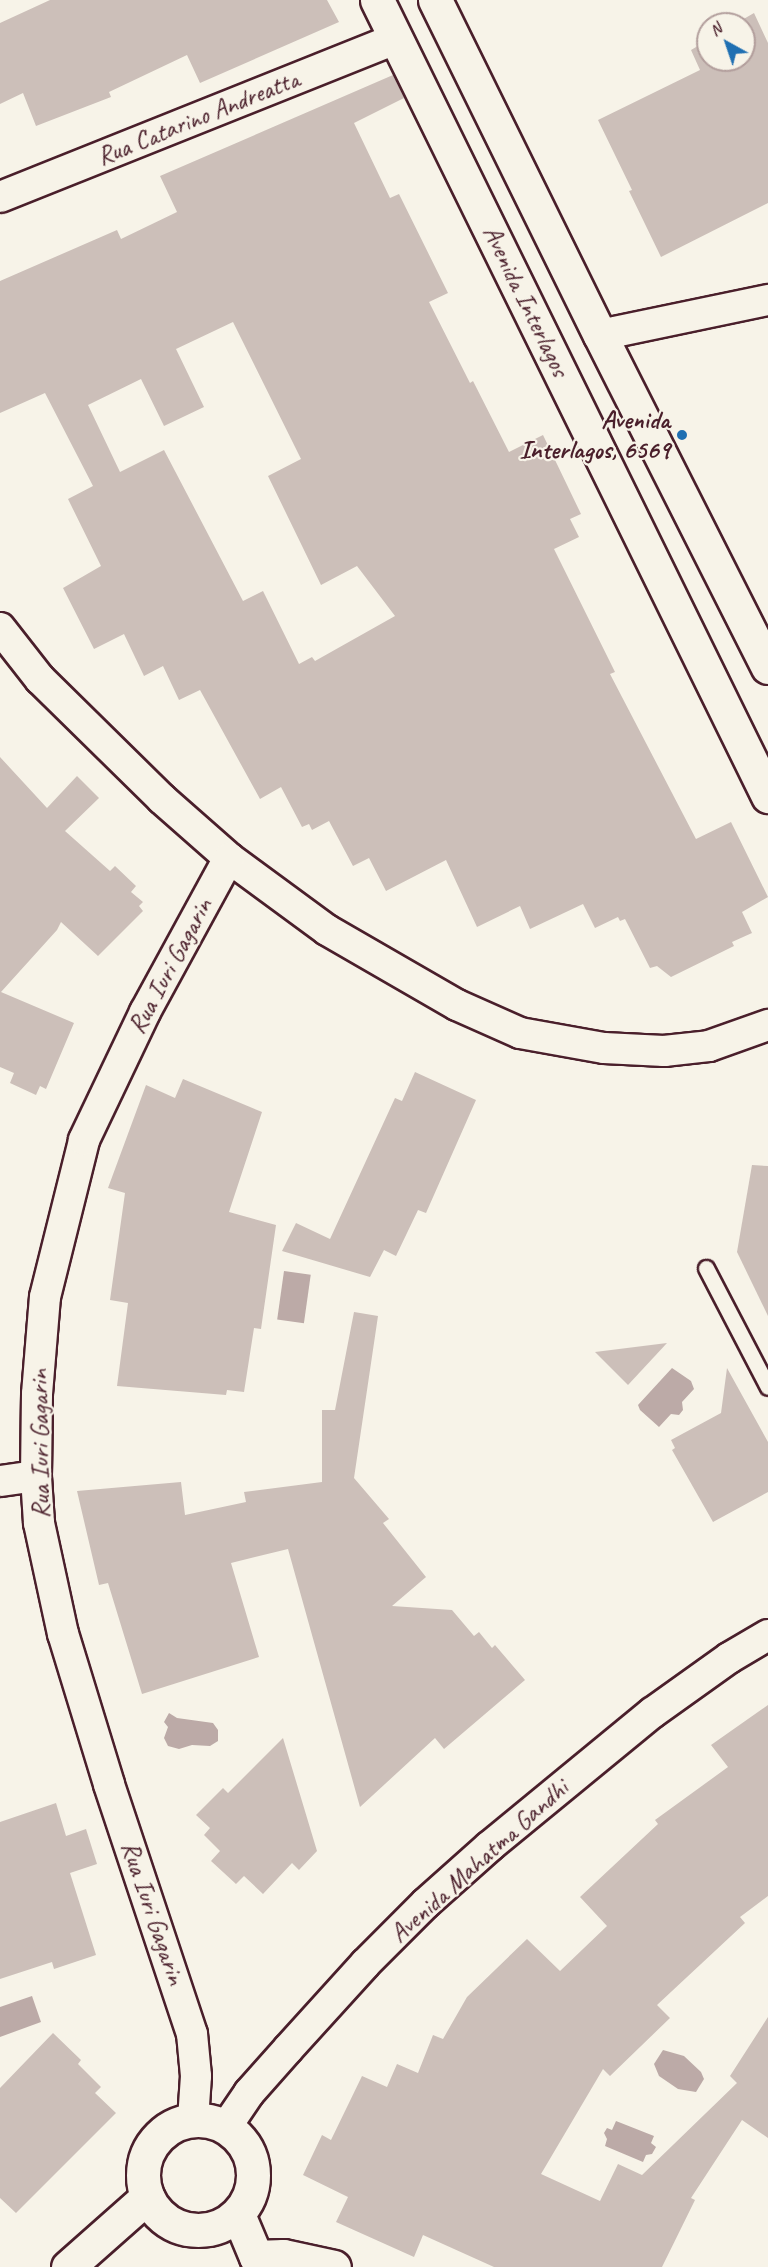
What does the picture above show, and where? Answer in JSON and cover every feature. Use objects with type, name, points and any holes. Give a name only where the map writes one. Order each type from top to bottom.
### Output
[{"type":"main road","name":"Avenida Interlagos","points":[[377,0],[768,796]]},
{"type":"main road","name":"Avenida Interlagos","points":[[435,0],[600,335],[768,665]]},
{"type":"main road","points":[[193,2120],[210,2121],[226,2127],[239,2137],[254,2167],[253,2184],[248,2200],[238,2214],[226,2223],[211,2229],[180,2228],[166,2220],[147,2197],[143,2180],[145,2163],[151,2147],[162,2134],[176,2124],[193,2120]]},
{"type":"main road","points":[[68,2267],[147,2197]]},
{"type":"main road","points":[[238,2214],[258,2262],[283,2256],[334,2267]]},
{"type":"street","name":"Rua Catarino Andreatta","points":[[0,197],[396,39]]},
{"type":"street","points":[[600,335],[768,300]]},
{"type":"street","points":[[0,628],[40,679],[162,799],[230,858],[327,930],[457,1005],[520,1033],[604,1048],[664,1051],[709,1046],[768,1025]]},
{"type":"street","name":"Rua Iuri Gagarin","points":[[193,2120],[196,2076],[192,2034],[109,1784],[63,1634],[39,1523],[36,1476],[37,1394],[45,1297],[84,1140],[145,1012],[230,858]]},
{"type":"street","points":[[0,1482],[36,1476]]},
{"type":"street","name":"Avenida Mahatma Gandhi","points":[[226,2127],[249,2093],[366,1964],[426,1903],[490,1846],[652,1713],[729,1658],[768,1635]]},
{"type":"lane","points":[[706,1268],[768,1388]]},
{"type":"shaded area","points":[[284,1271],[311,1275],[304,1323],[277,1320]]},
{"type":"shaded area","points":[[672,1368],[691,1381],[694,1389],[682,1402],[683,1410],[679,1415],[671,1414],[659,1427],[640,1410],[638,1405]]},
{"type":"shaded area","points":[[169,1713],[177,1718],[213,1723],[218,1730],[218,1741],[210,1746],[192,1745],[179,1749],[168,1746],[164,1738],[168,1727],[164,1722]]},
{"type":"shaded area","points":[[32,1996],[41,2022],[0,2037],[0,2007]]},
{"type":"shaded area","points":[[663,2050],[684,2056],[701,2072],[704,2079],[696,2092],[678,2089],[659,2076],[654,2064]]},
{"type":"shaded area","points":[[616,2121],[654,2136],[651,2143],[656,2147],[652,2154],[646,2155],[643,2162],[605,2146],[607,2139],[604,2133],[607,2128],[612,2130]]},
{"type":"building","points":[[50,0],[327,0],[339,22],[200,83],[187,55],[109,92],[111,97],[36,126],[23,93],[0,104],[0,23]]},
{"type":"building","points":[[756,17],[768,43],[768,203],[661,257],[598,120],[696,72],[756,72]]},
{"type":"building","points":[[696,47],[696,61],[691,50]]},
{"type":"building","points":[[393,75],[404,98],[354,123],[390,198],[399,194],[448,293],[429,302],[470,383],[473,381],[509,452],[543,435],[581,514],[570,519],[579,537],[554,549],[615,672],[610,674],[696,839],[731,822],[768,897],[742,912],[752,933],[732,942],[734,946],[671,977],[657,966],[650,968],[625,919],[620,921],[618,917],[595,928],[583,904],[530,929],[520,906],[477,927],[446,860],[386,891],[369,858],[353,866],[329,821],[312,830],[309,824],[302,827],[281,787],[260,799],[200,690],[179,700],[163,666],[144,676],[124,634],[94,649],[63,588],[101,566],[68,499],[93,486],[45,393],[0,413],[0,281],[117,230],[121,239],[177,212],[160,176]],"holes":[[[233,322],[301,459],[268,476],[321,585],[357,566],[395,616],[315,661],[312,657],[299,664],[263,591],[243,601],[164,450],[120,472],[88,405],[141,379],[164,426],[204,407],[176,349]]]},
{"type":"building","points":[[0,757],[47,808],[77,776],[99,798],[65,831],[110,871],[115,866],[136,886],[131,892],[143,902],[139,906],[143,911],[98,956],[61,922],[57,930],[1,992],[74,1023],[46,1089],[40,1086],[36,1095],[10,1083],[14,1073],[0,1067]]},
{"type":"building","points":[[415,1072],[476,1100],[426,1213],[418,1210],[396,1256],[384,1250],[370,1277],[282,1251],[296,1223],[330,1239],[395,1098],[402,1101]]},
{"type":"building","points":[[183,1079],[262,1112],[229,1212],[276,1225],[261,1329],[254,1328],[244,1392],[227,1390],[226,1395],[117,1386],[128,1303],[110,1300],[125,1193],[108,1188],[146,1085],[175,1098]]},
{"type":"building","points":[[752,1165],[768,1166],[768,1316],[737,1252]]},
{"type":"building","points":[[354,1312],[378,1316],[354,1478],[389,1519],[383,1523],[426,1577],[392,1606],[452,1610],[474,1636],[479,1632],[492,1648],[495,1645],[525,1680],[444,1749],[435,1738],[360,1807],[288,1549],[231,1563],[259,1657],[142,1694],[108,1583],[99,1585],[77,1491],[181,1482],[185,1515],[246,1502],[244,1492],[322,1482],[322,1410],[335,1410]]},
{"type":"building","points":[[667,1343],[628,1385],[595,1352]]},
{"type":"building","points":[[727,1368],[768,1442],[768,1492],[713,1522],[672,1450],[675,1448],[671,1440],[721,1413]]},
{"type":"building","points":[[768,1705],[768,1896],[740,1917],[745,1923],[657,2005],[670,2018],[610,2076],[603,2069],[541,2174],[600,2201],[618,2164],[642,2175],[737,2083],[730,2076],[768,2017],[768,2138],[742,2120],[691,2198],[695,2200],[662,2267],[494,2267],[423,2235],[414,2257],[336,2222],[348,2197],[303,2175],[322,2135],[331,2140],[362,2076],[387,2087],[397,2064],[418,2073],[433,2035],[443,2039],[467,1997],[527,1939],[560,1971],[607,1926],[580,1897],[658,1824],[655,1820],[728,1767],[711,1745]]},
{"type":"building","points":[[283,1738],[317,1851],[299,1870],[292,1863],[263,1894],[244,1876],[236,1884],[211,1861],[220,1851],[204,1835],[210,1828],[196,1815],[223,1788],[228,1793]]},
{"type":"building","points":[[56,1803],[66,1836],[86,1829],[97,1864],[70,1873],[96,1955],[54,1969],[52,1962],[0,1979],[0,1822]]},
{"type":"building","points":[[53,2033],[81,2060],[78,2064],[101,2087],[95,2093],[116,2113],[16,2213],[0,2198],[0,2088]]},
{"type":"place","name":"Avenida Interlagos, 6569","points":[[682,435]]}]
